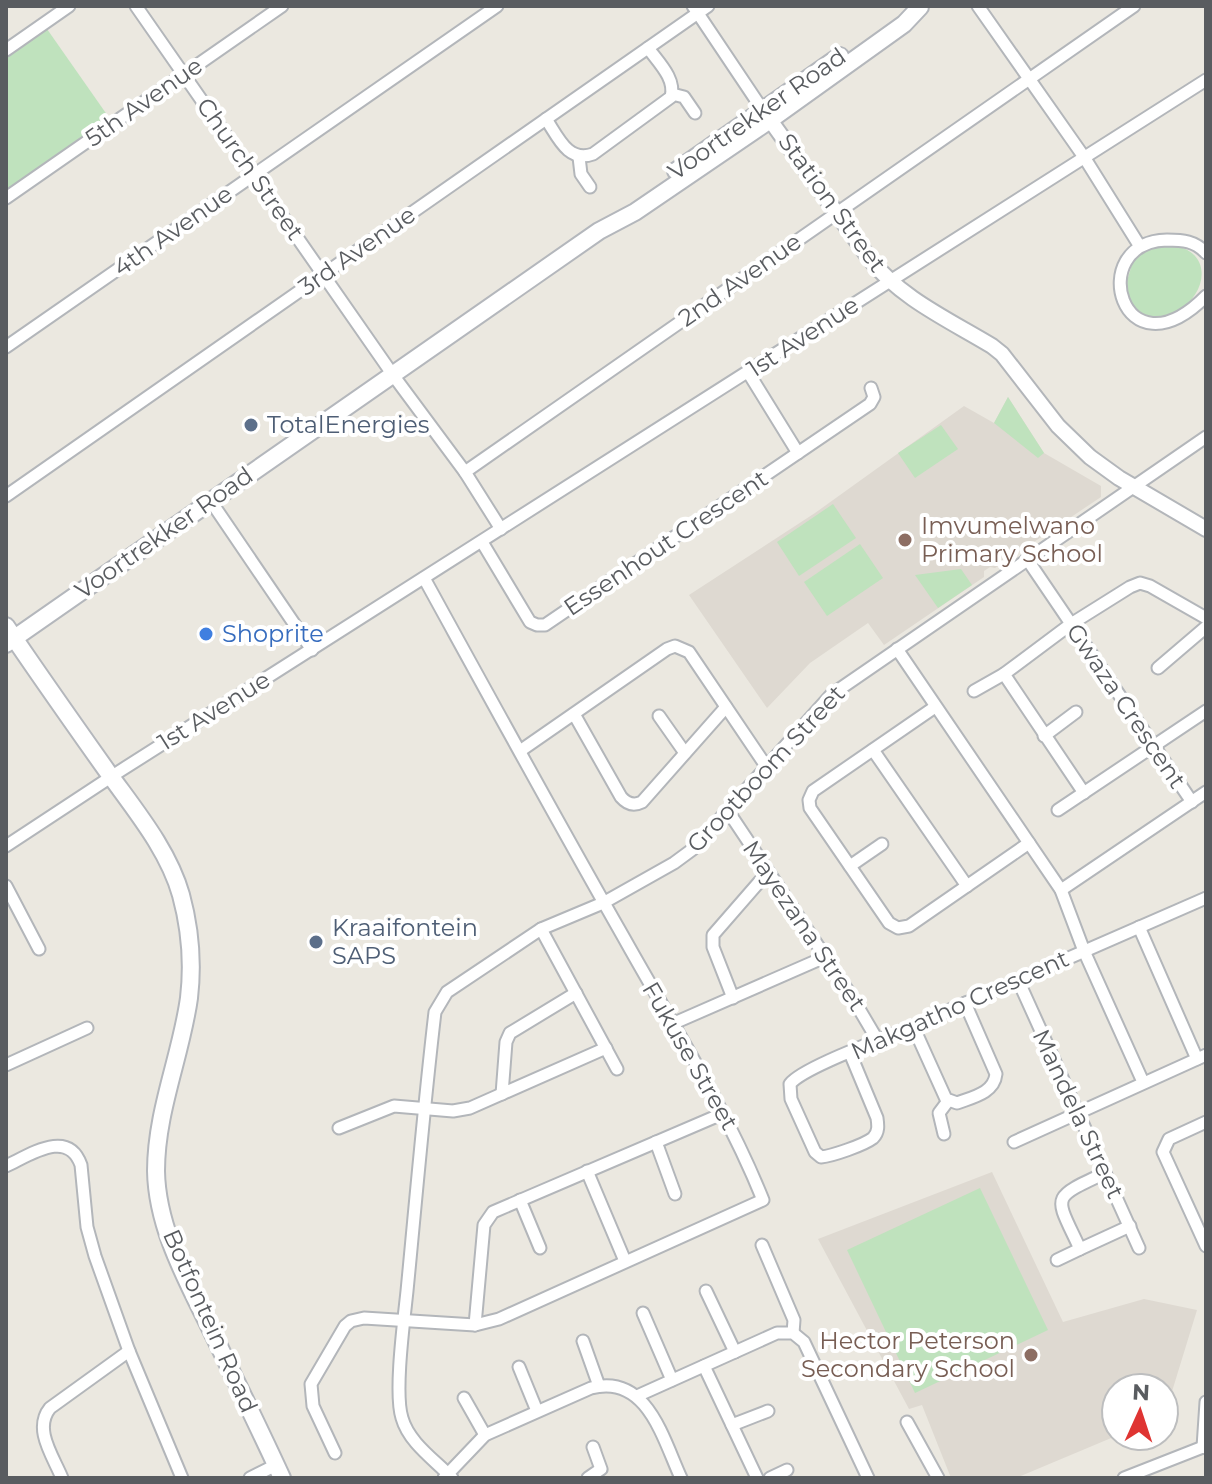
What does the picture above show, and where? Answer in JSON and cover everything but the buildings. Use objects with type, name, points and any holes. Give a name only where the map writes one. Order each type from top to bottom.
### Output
[{"type":"main road","name":"Voortrekker Road","points":[[9,636],[393,375],[599,231],[622,208],[904,24],[921,6]]},
{"type":"main road","name":"Botfontein Road","points":[[9,636],[136,810],[173,874],[183,904],[191,952],[189,1000],[157,1144],[160,1203],[170,1242],[279,1471]]},
{"type":"street","points":[[6,50],[69,6]]},
{"type":"street","name":"Church Street","points":[[136,6],[393,375],[465,472],[501,529]]},
{"type":"street","name":"5th Avenue","points":[[6,198],[282,6]]},
{"type":"street","name":"4th Avenue","points":[[6,347],[497,6]]},
{"type":"street","points":[[978,6],[1084,157],[1139,245]]},
{"type":"street","name":"2nd Avenue","points":[[465,472],[1134,6]]},
{"type":"street","name":"Station Street","points":[[699,8],[766,115],[878,269],[913,298],[992,346],[1013,367],[1073,442],[1105,469],[1206,529]]},
{"type":"street","name":"3rd Avenue","points":[[6,496],[648,48],[699,8]]},
{"type":"street","points":[[546,119],[569,153],[579,157],[593,154],[666,103],[672,94],[671,81],[648,48]]},
{"type":"street","name":"1st Avenue","points":[[6,846],[1206,80]]},
{"type":"street","points":[[672,94],[684,97],[695,113]]},
{"type":"street","points":[[579,157],[581,174],[590,187]]},
{"type":"street","points":[[1206,253],[1199,246],[1183,240],[1156,240],[1139,245],[1127,259],[1121,279],[1122,301],[1133,316],[1146,324],[1160,324],[1179,316],[1206,296]]},
{"type":"street","points":[[748,372],[798,453]]},
{"type":"street","name":"Essenhout Crescent","points":[[482,542],[530,622],[545,625],[870,404],[874,397],[871,388]]},
{"type":"street","name":"Grootboom Street","points":[[448,1477],[413,1440],[401,1415],[404,1320],[424,1107],[435,1012],[440,1001],[447,992],[541,929],[603,903],[674,863],[693,849],[831,695],[1206,437]]},
{"type":"street","points":[[210,500],[312,650]]},
{"type":"street","name":"Gwaza Crescent","points":[[1027,559],[1192,802],[1061,890]]},
{"type":"street","name":"Fukuse Street","points":[[335,1453],[313,1406],[311,1384],[351,1321],[364,1318],[475,1325],[499,1319],[763,1200],[724,1113],[603,903],[424,578]]},
{"type":"street","points":[[974,691],[1004,674],[1071,624],[1140,583],[1206,618]]},
{"type":"street","points":[[1158,668],[1206,627]]},
{"type":"street","points":[[520,751],[675,646],[689,652],[766,766]]},
{"type":"street","points":[[897,649],[1061,890],[1084,951],[1143,1082]]},
{"type":"street","points":[[1004,674],[1084,793]]},
{"type":"street","points":[[574,714],[621,797],[630,804],[642,802],[726,707]]},
{"type":"street","points":[[935,707],[813,791],[809,800],[810,808],[889,923],[898,928],[909,926],[1029,843]]},
{"type":"street","points":[[1058,810],[1206,711]]},
{"type":"street","points":[[1044,736],[1076,712]]},
{"type":"street","points":[[659,716],[685,753]]},
{"type":"street","points":[[873,750],[967,886]]},
{"type":"street","points":[[1192,802],[1206,792]]},
{"type":"street","name":"Mayezana Street","points":[[728,811],[878,1041]]},
{"type":"street","points":[[850,866],[882,844]]},
{"type":"street","points":[[733,998],[713,947],[713,935],[767,873]]},
{"type":"street","points":[[6,886],[39,949]]},
{"type":"street","name":"Makgatho Crescent","points":[[850,1053],[877,1118],[878,1129],[872,1139],[821,1157],[815,1152],[791,1099],[790,1084],[796,1077],[850,1053],[1139,927],[1205,902]]},
{"type":"street","points":[[1014,1142],[1202,1057],[1139,927]]},
{"type":"street","points":[[541,929],[617,1069]]},
{"type":"street","points":[[672,1024],[825,957]]},
{"type":"street","name":"Mandela Street","points":[[1018,980],[1139,1248]]},
{"type":"street","points":[[502,1094],[506,1042],[510,1033],[576,993]]},
{"type":"street","points":[[948,1101],[957,1103],[987,1091],[996,1078],[965,1003]]},
{"type":"street","points":[[913,1026],[948,1101]]},
{"type":"street","points":[[6,1065],[87,1028]]},
{"type":"street","points":[[339,1128],[394,1106],[461,1111],[606,1048]]},
{"type":"street","points":[[944,1134],[938,1116],[948,1101]]},
{"type":"street","points":[[475,1325],[486,1221],[493,1212],[724,1113]]},
{"type":"street","points":[[1206,1122],[1169,1139],[1163,1152],[1206,1246]]},
{"type":"street","points":[[656,1142],[675,1194]]},
{"type":"street","points":[[6,1166],[59,1145],[72,1149],[78,1156],[87,1227],[95,1256],[129,1351],[182,1478]]},
{"type":"street","points":[[587,1171],[625,1261]]},
{"type":"street","points":[[1080,1249],[1062,1210],[1061,1200],[1069,1190],[1105,1173]]},
{"type":"street","points":[[520,1200],[540,1248]]},
{"type":"street","points":[[1057,1260],[1130,1226]]},
{"type":"street","points":[[762,1245],[794,1320],[793,1333]]},
{"type":"street","points":[[706,1291],[735,1352]]},
{"type":"street","points":[[643,1313],[672,1380]]},
{"type":"street","points":[[637,1396],[777,1333],[793,1333],[804,1342],[868,1478]]},
{"type":"street","points":[[583,1341],[599,1386]]},
{"type":"street","points":[[62,1478],[43,1434],[44,1415],[129,1351]]},
{"type":"street","points":[[704,1366],[757,1478]]},
{"type":"street","points":[[519,1367],[537,1411]]},
{"type":"street","points":[[448,1477],[485,1435],[599,1386],[621,1387],[637,1396],[648,1409],[681,1478]]},
{"type":"street","points":[[464,1398],[485,1435]]},
{"type":"street","points":[[1124,1478],[1205,1447],[1206,1402]]},
{"type":"street","points":[[732,1425],[768,1411]]},
{"type":"street","points":[[907,1422],[938,1478]]},
{"type":"street","points":[[588,1478],[601,1469],[593,1447]]},
{"type":"street","points":[[770,1478],[787,1470]]},
{"type":"street","points":[[250,1478],[279,1471]]},
{"type":"shaded area","name":"Imvumelwano Primary School","points":[[1008,397],[1044,453],[1101,486],[1101,497],[995,568],[984,571],[984,577],[884,645],[868,623],[810,663],[767,708],[689,595],[815,513],[964,406],[994,423]]},
{"type":"shaded area","name":"Hector Peterson Secondary School","points":[[992,1172],[1063,1322],[1144,1299],[1197,1310],[1178,1372],[1100,1372],[1100,1443],[1016,1478],[951,1478],[922,1405],[909,1409],[818,1239]]},
{"type":"green space","points":[[47,29],[110,119],[6,188],[6,58]]},
{"type":"green space","points":[[1164,245],[1180,247],[1191,253],[1202,271],[1201,282],[1188,304],[1165,319],[1158,320],[1139,315],[1124,291],[1136,251]]},
{"type":"green space","points":[[1008,397],[1044,453],[1038,458],[994,423]]},
{"type":"green space","points":[[941,425],[958,449],[915,478],[898,453]]},
{"type":"green space","points":[[833,504],[856,538],[799,576],[777,542]]},
{"type":"green space","points":[[860,544],[883,578],[827,616],[804,582]]},
{"type":"green space","points":[[961,569],[972,585],[938,608],[915,575]]},
{"type":"green space","points":[[980,1188],[1048,1330],[915,1393],[847,1250]]},
{"type":"place","name":"TotalEnergies","points":[[251,425]]},
{"type":"place","name":"Imvumelwano Primary School","points":[[905,540]]},
{"type":"place","name":"Shoprite","points":[[206,634]]},
{"type":"place","name":"Kraaifontein SAPS","points":[[316,942]]},
{"type":"place","name":"Hector Peterson Secondary School","points":[[1031,1355]]}]
